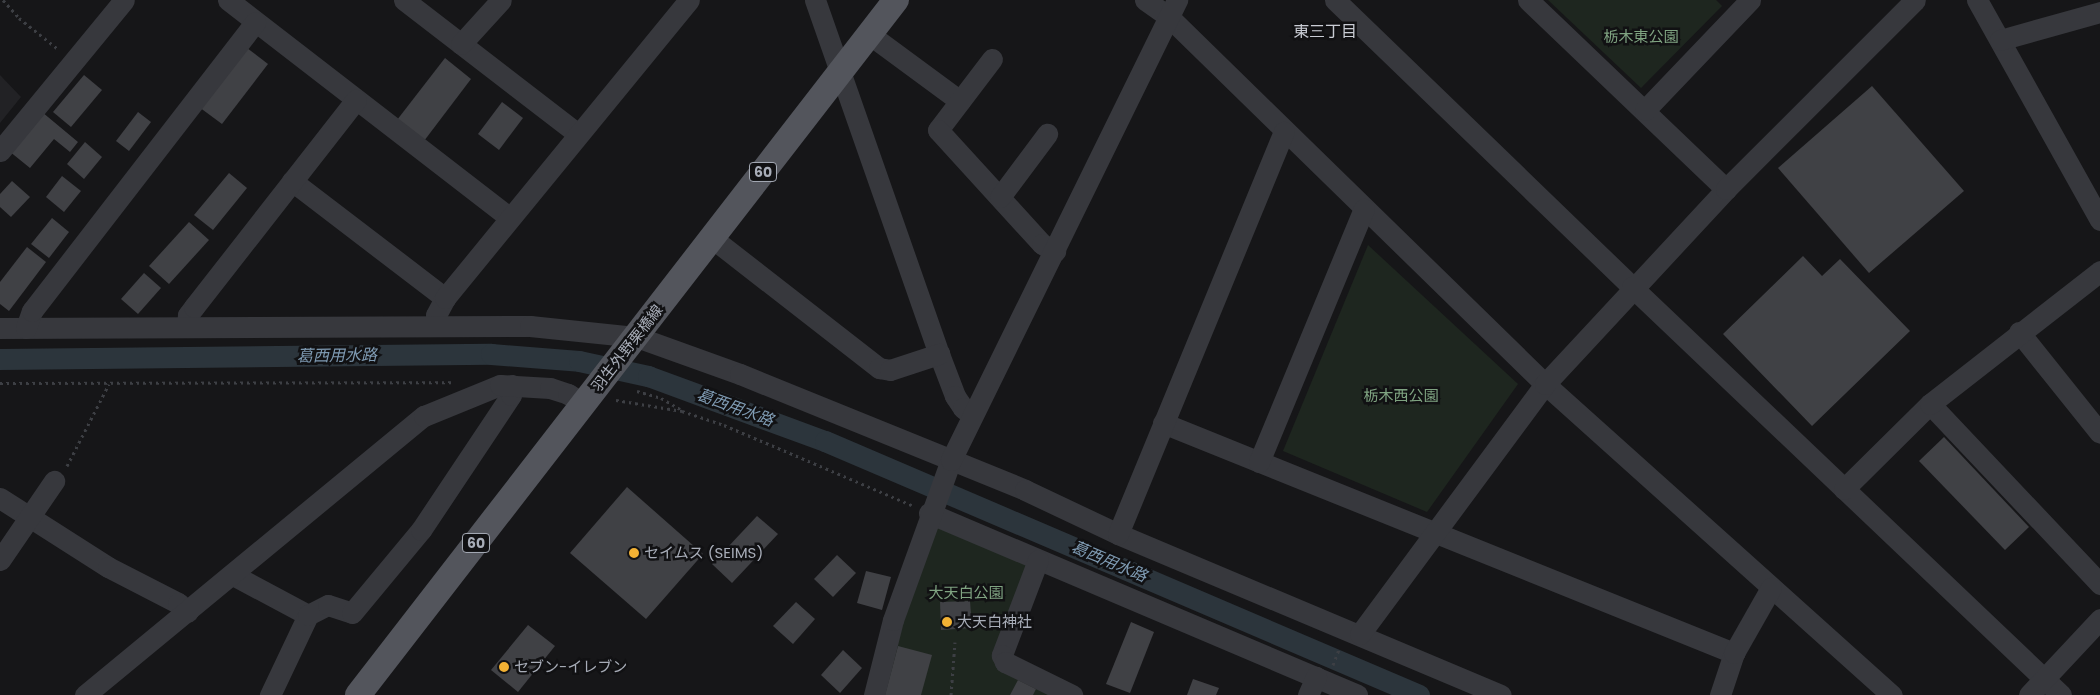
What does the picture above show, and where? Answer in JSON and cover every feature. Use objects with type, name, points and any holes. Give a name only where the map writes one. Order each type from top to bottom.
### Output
[{"type":"main road","name":"羽生外野栗橋線","points":[[358,695],[597,398],[633,341],[896,0]]},
{"type":"street","points":[[0,152],[124,0]]},
{"type":"street","points":[[228,0],[510,218]]},
{"type":"street","points":[[404,0],[577,133]]},
{"type":"street","points":[[461,44],[501,0]]},
{"type":"street","points":[[435,324],[436,315],[445,298],[577,133],[689,0]]},
{"type":"street","points":[[815,0],[839,74],[939,354],[955,396],[963,408],[972,415]]},
{"type":"street","points":[[1145,0],[1173,9],[1284,132],[1545,384],[1888,694]]},
{"type":"street","points":[[1335,0],[1632,287],[2061,695]]},
{"type":"street","points":[[1528,0],[1726,188]]},
{"type":"street","points":[[1360,634],[1545,384],[1632,287],[1726,188],[1915,0]]},
{"type":"street","points":[[1977,0],[2100,220]]},
{"type":"street","points":[[1645,110],[1744,2]]},
{"type":"street","points":[[874,695],[893,620],[927,509],[1173,9]]},
{"type":"street","points":[[2000,40],[2100,12]]},
{"type":"street","points":[[26,328],[32,311],[255,22]]},
{"type":"street","points":[[869,34],[960,101]]},
{"type":"street","points":[[992,58],[938,130],[1042,244],[1055,251]]},
{"type":"street","points":[[187,326],[188,315],[356,100]]},
{"type":"street","points":[[1118,534],[1284,132]]},
{"type":"street","points":[[1000,197],[1047,134]]},
{"type":"street","points":[[292,181],[445,298]]},
{"type":"street","points":[[1259,462],[1364,210]]},
{"type":"street","points":[[712,238],[879,368],[890,370],[939,354]]},
{"type":"street","points":[[1844,489],[1930,404],[2100,271]]},
{"type":"street","points":[[0,328],[435,324],[530,326],[633,341],[740,374],[949,465],[1025,490],[1118,534],[1360,634],[1501,695]]},
{"type":"street","points":[[2020,332],[2100,433]]},
{"type":"street","points":[[270,695],[308,616],[328,605],[352,613],[420,530],[511,395],[512,385]]},
{"type":"street","points":[[85,695],[424,416],[458,404],[482,390],[512,385],[559,390],[597,398]]},
{"type":"street","points":[[1930,404],[2100,584]]},
{"type":"street","points":[[1163,423],[1734,653]]},
{"type":"street","points":[[0,560],[32,518],[54,481]]},
{"type":"street","points":[[0,498],[108,567],[178,603],[188,612]]},
{"type":"street","points":[[927,509],[1038,560],[1048,562],[1318,681],[1357,695]]},
{"type":"street","points":[[1038,560],[1002,655],[1005,662],[1072,695]]},
{"type":"street","points":[[233,575],[308,616]]},
{"type":"street","points":[[1720,695],[1734,653],[1770,588]]},
{"type":"street","points":[[2029,695],[2100,619]]},
{"type":"path","points":[[3,0],[19,18],[74,61]]},
{"type":"path","points":[[0,383],[109,384],[461,380]]},
{"type":"path","points":[[54,481],[60,478],[109,384]]},
{"type":"path","points":[[637,391],[661,398],[682,411]]},
{"type":"path","points":[[597,398],[682,411],[754,436],[927,509]]},
{"type":"path","points":[[951,695],[955,642]]},
{"type":"path","points":[[1318,681],[1341,645]]},
{"type":"shaded area","points":[[0,75],[21,97],[0,123]]},
{"type":"green space","name":"栃木東公園","points":[[1548,0],[1716,0],[1722,6],[1641,88]]},
{"type":"green space","name":"栃木西公園","points":[[1368,245],[1518,384],[1427,512],[1283,451]]},
{"type":"green space","name":"大天白公園","points":[[940,525],[1029,562],[996,659],[1052,695],[882,695],[931,530]]},
{"type":"building","points":[[247,48],[268,64],[222,124],[199,107]]},
{"type":"building","points":[[445,58],[471,79],[424,141],[397,120]]},
{"type":"building","points":[[84,75],[102,90],[71,127],[53,112]]},
{"type":"building","points":[[1872,86],[1964,191],[1869,273],[1778,168]]},
{"type":"building","points":[[502,102],[523,118],[499,150],[478,134]]},
{"type":"building","points":[[42,112],[78,142],[70,152],[54,139],[30,168],[9,151]]},
{"type":"building","points":[[138,112],[151,122],[129,151],[116,141]]},
{"type":"building","points":[[85,142],[102,157],[84,179],[67,164]]},
{"type":"building","points":[[229,173],[247,188],[213,230],[194,215]]},
{"type":"building","points":[[62,176],[81,191],[64,212],[46,197]]},
{"type":"building","points":[[12,181],[30,197],[11,217],[0,207],[0,194]]},
{"type":"building","points":[[52,218],[69,232],[49,258],[31,244]]},
{"type":"building","points":[[189,222],[209,240],[169,284],[149,266]]},
{"type":"building","points":[[27,247],[46,262],[9,311],[0,304],[0,282]]},
{"type":"building","points":[[1803,256],[1822,276],[1840,259],[1910,331],[1812,426],[1723,334]]},
{"type":"building","points":[[144,273],[161,288],[138,314],[121,299]]},
{"type":"building","points":[[1944,437],[2029,527],[2005,550],[1919,461]]},
{"type":"building","points":[[627,487],[703,554],[646,619],[570,553]]},
{"type":"building","points":[[757,516],[778,534],[732,583],[712,564]]},
{"type":"building","points":[[837,555],[856,573],[833,597],[814,579]]},
{"type":"building","points":[[866,571],[891,577],[882,610],[857,603]]},
{"type":"building","points":[[970,601],[972,628],[941,630],[940,602]]},
{"type":"building","points":[[796,602],[815,619],[793,644],[773,626]]},
{"type":"building","points":[[1131,622],[1154,632],[1130,693],[1106,684]]},
{"type":"building","points":[[528,625],[555,646],[518,692],[491,670]]},
{"type":"building","points":[[898,646],[932,655],[921,695],[885,695]]},
{"type":"building","points":[[843,650],[862,668],[840,693],[821,675]]},
{"type":"building","points":[[1193,679],[1219,688],[1216,695],[1187,695]]},
{"type":"building","points":[[1018,680],[1036,689],[1033,695],[1010,695]]},
{"type":"waterway","name":"葛西用水路","points":[[0,359],[491,354],[579,361],[648,376],[825,441],[1419,695]]},
{"type":"place","name":"セイムス (SEIMS)","points":[[634,553]]},
{"type":"place","name":"大天白神社","points":[[947,622]]},
{"type":"place","name":"セブン-イレブン","points":[[504,667]]},
{"type":"district","name":"東三丁目","points":[[1325,32]]}]
